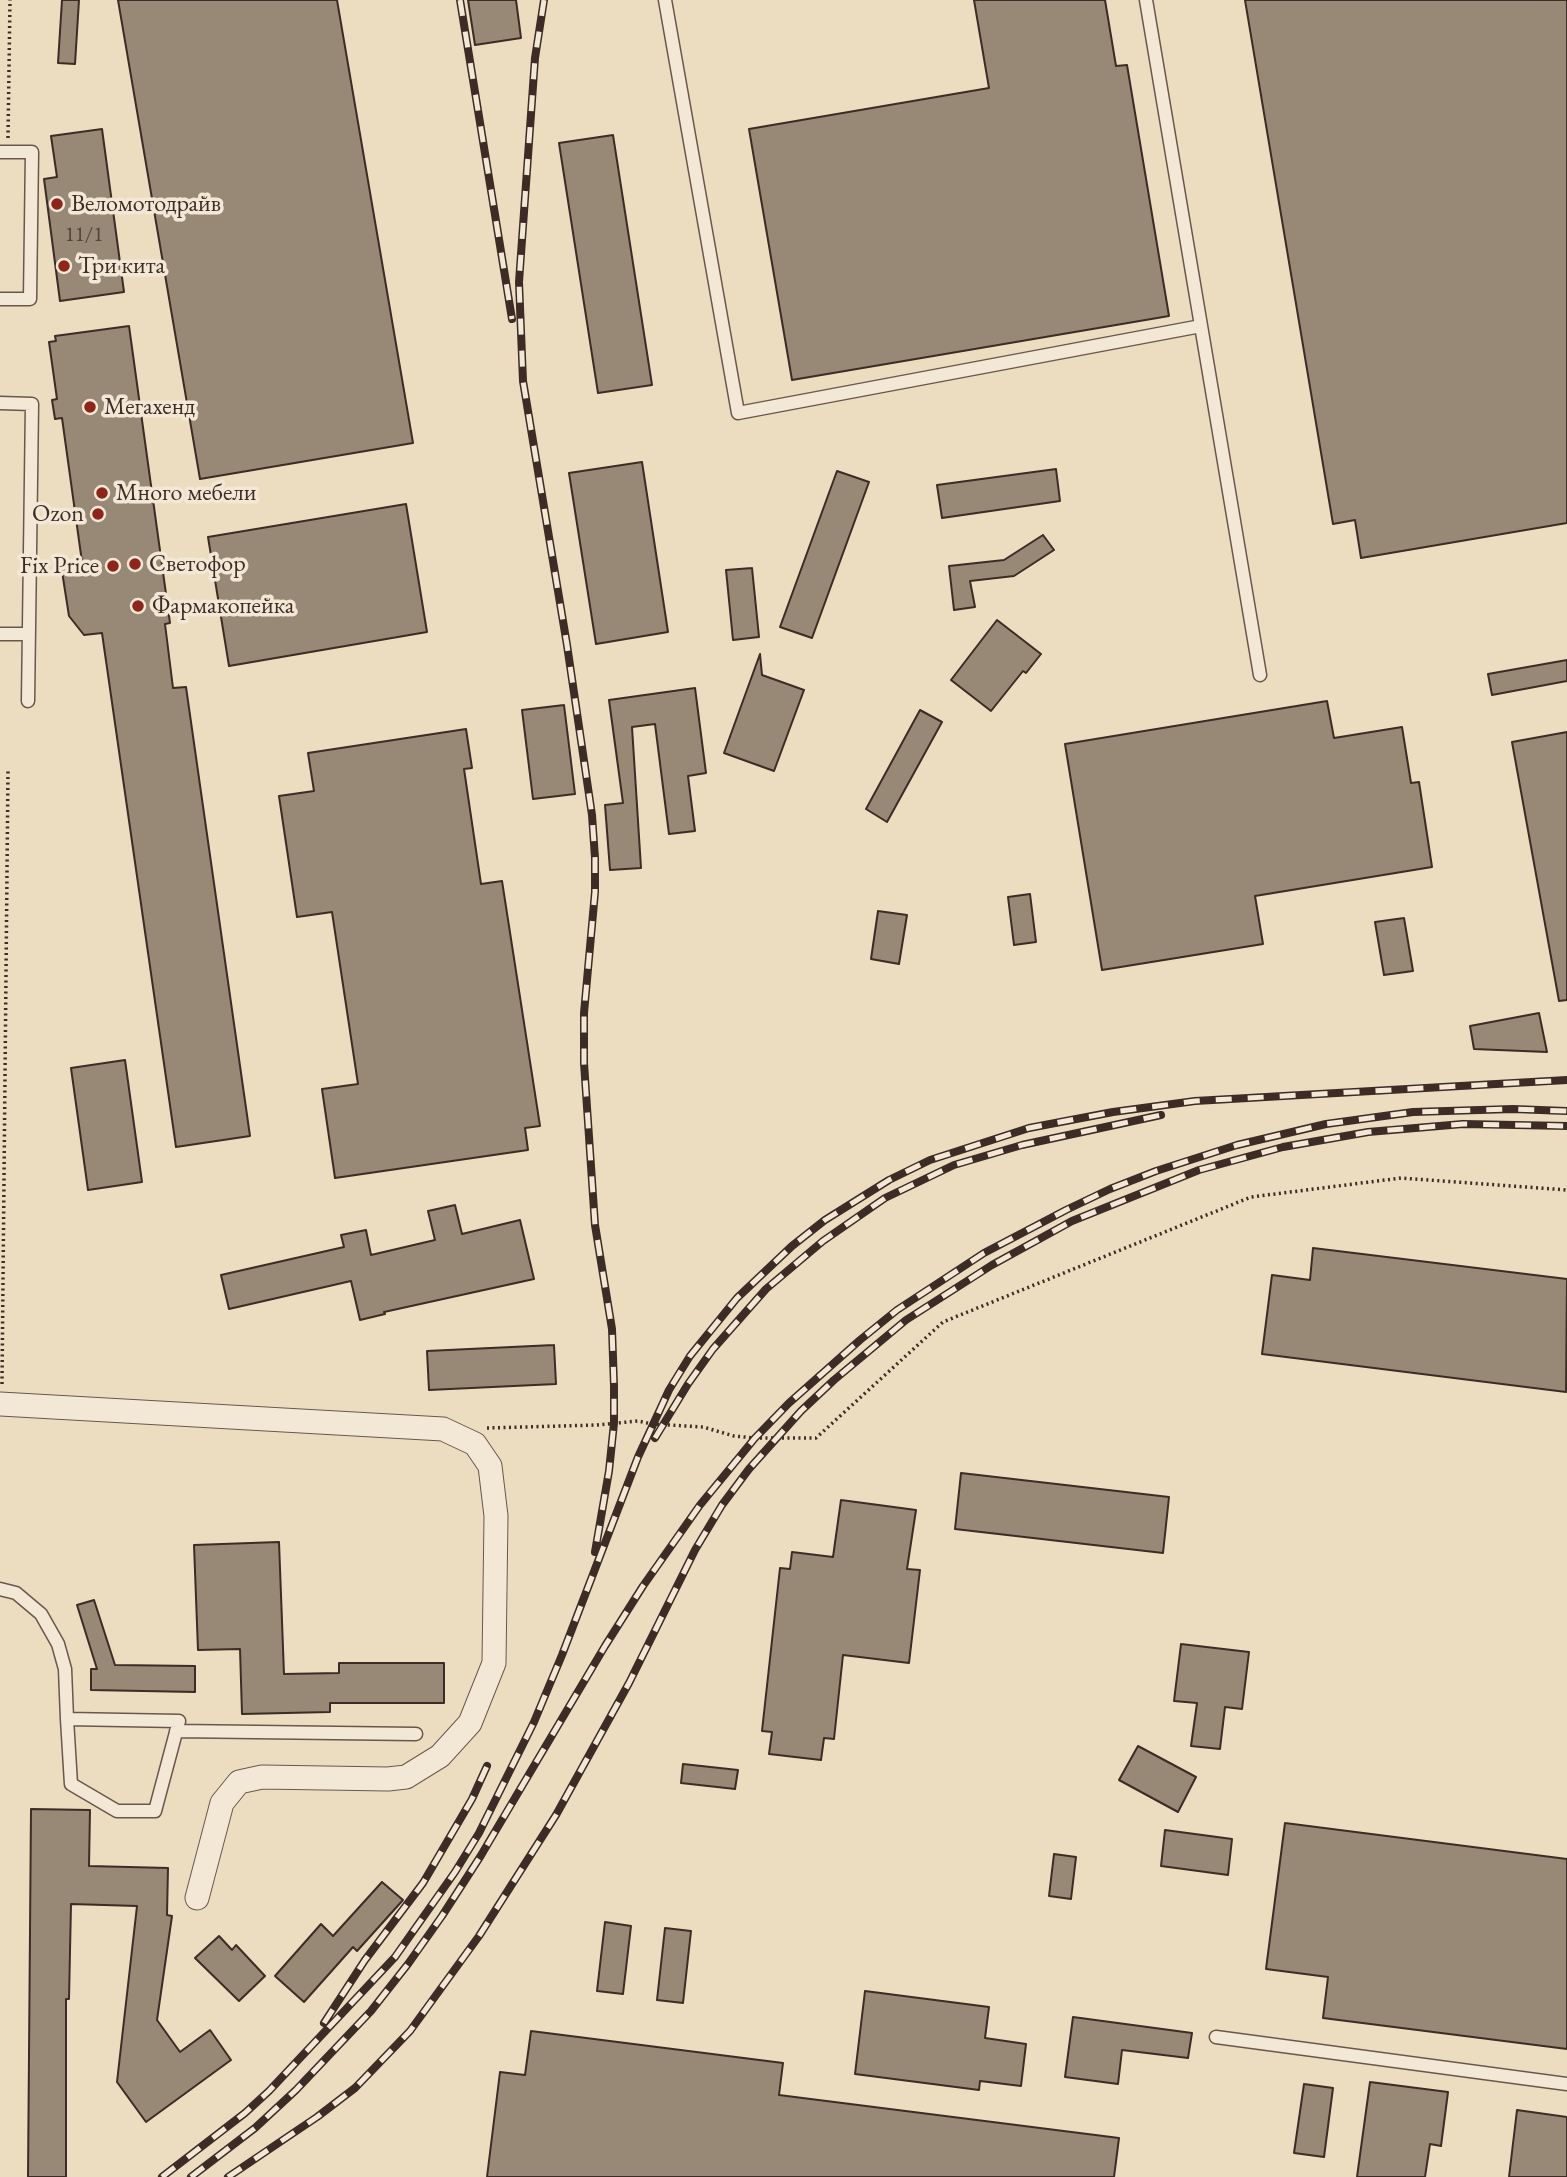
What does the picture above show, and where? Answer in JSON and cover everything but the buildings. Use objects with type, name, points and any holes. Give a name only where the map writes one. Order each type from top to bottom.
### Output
[{"type":"street","points":[[1,1404],[443,1429],[475,1444],[490,1466],[496,1516],[494,1663],[471,1723],[440,1756],[405,1777],[262,1777],[239,1782],[222,1803],[197,1898]]},
{"type":"lane","points":[[665,0],[738,413],[1201,326]]},
{"type":"lane","points":[[1146,0],[1260,675]]},
{"type":"lane","points":[[0,299],[30,299],[32,152],[4,152]]},
{"type":"lane","points":[[0,403],[32,404],[28,701]]},
{"type":"lane","points":[[0,634],[29,634]]},
{"type":"lane","points":[[0,1589],[16,1593],[41,1614],[58,1644],[65,1669],[67,1719],[71,1784],[117,1811],[155,1811],[179,1721],[67,1719]]},
{"type":"lane","points":[[176,1731],[416,1734]]},
{"type":"lane","points":[[1216,2037],[1567,2084]]},
{"type":"path","points":[[4,152],[10,0]]},
{"type":"path","points":[[1,1404],[8,771]]},
{"type":"path","points":[[482,1428],[597,1425],[638,1421],[703,1427],[734,1436],[755,1438],[816,1437],[943,1322],[1251,1197],[1401,1178],[1567,1191]]},
{"type":"railway","points":[[460,0],[512,319]]},
{"type":"railway","points":[[544,0],[535,58],[519,282],[523,381],[567,645],[592,815],[595,858],[595,892],[584,1013],[584,1063],[595,1225],[612,1329],[614,1386],[614,1423],[609,1471],[595,1552]]},
{"type":"railway","points":[[162,2177],[245,2113],[269,2091],[395,1957],[455,1872],[479,1833],[534,1722],[638,1457],[669,1390],[690,1356],[737,1298],[792,1246],[825,1220],[889,1180],[930,1160],[1029,1128],[1113,1112],[1195,1101],[1567,1080]]},
{"type":"railway","points":[[191,2177],[255,2128],[296,2090],[371,2011],[442,1916],[605,1646],[700,1505],[755,1438],[789,1403],[897,1310],[984,1253],[1066,1210],[1156,1171],[1237,1145],[1326,1124],[1413,1112],[1513,1109],[1567,1111]]},
{"type":"railway","points":[[655,1438],[713,1349],[766,1289],[823,1241],[885,1198],[954,1165],[1022,1145],[1161,1115]]},
{"type":"railway","points":[[228,2177],[355,2088],[410,2031],[479,1936],[556,1815],[629,1683],[695,1550],[722,1505],[749,1469],[801,1411],[906,1320],[992,1265],[1072,1221],[1199,1170],[1283,1147],[1368,1132],[1463,1124],[1567,1126]]},
{"type":"railway","points":[[324,2023],[365,1960],[423,1883],[472,1799],[487,1766]]},
{"type":"place","name":"Веломотодрайв","points":[[57,204]]},
{"type":"place","name":"Три кита","points":[[64,266]]},
{"type":"place","name":"Мегахенд","points":[[90,407]]},
{"type":"place","name":"Много мебели","points":[[102,493]]},
{"type":"place","name":"Ozon","points":[[98,514]]},
{"type":"place","name":"Светофор","points":[[135,564]]},
{"type":"place","name":"Fix Price","points":[[113,566]]},
{"type":"place","name":"Фармакопейка","points":[[138,606]]}]
